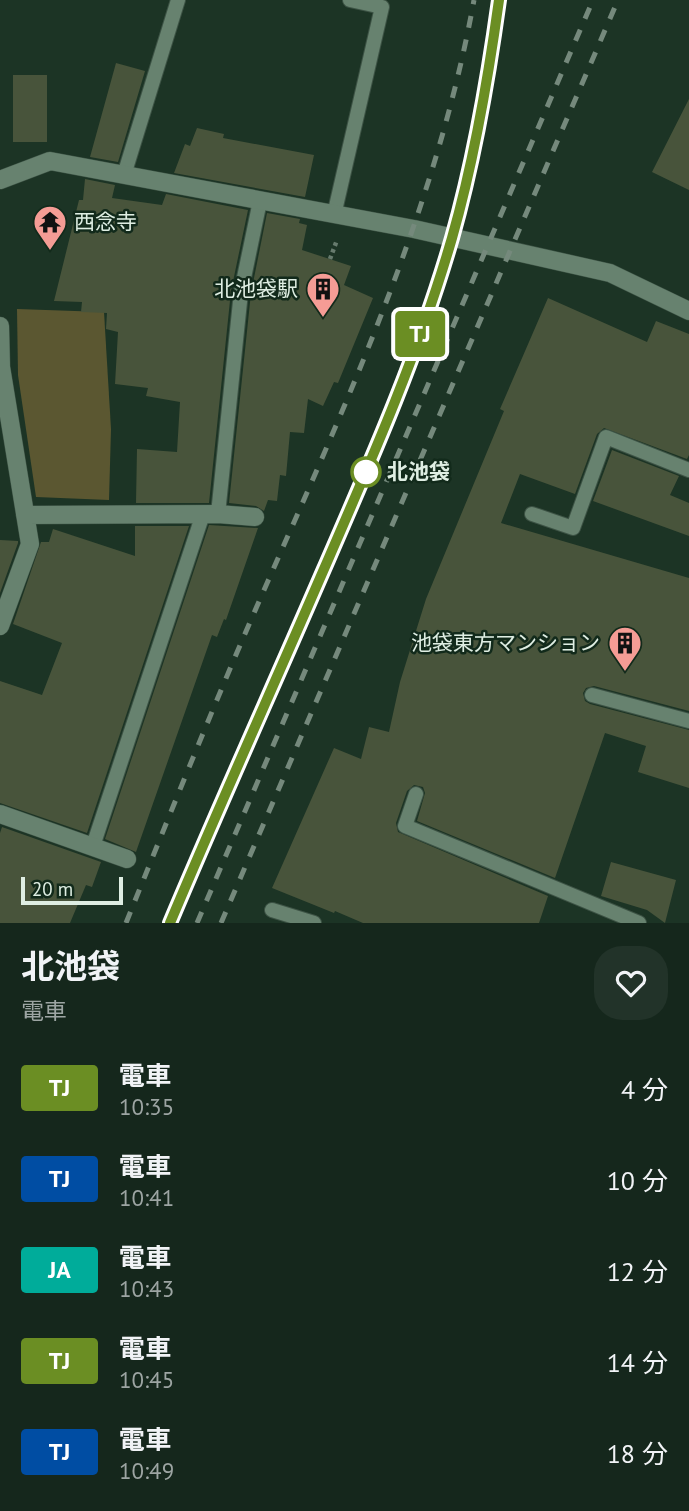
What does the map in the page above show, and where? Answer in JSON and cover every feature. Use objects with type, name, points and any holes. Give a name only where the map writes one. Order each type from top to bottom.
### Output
[{"type":"street","points":[[0,180],[50,161],[414,229],[610,273],[689,311]]},
{"type":"street","points":[[0,326],[1,367],[30,544],[4,603],[0,626]]},
{"type":"street","points":[[25,515],[211,514],[255,517]]},
{"type":"street","points":[[0,814],[127,859]]},
{"type":"lane","points":[[124,175],[178,0]]},
{"type":"lane","points":[[334,215],[382,7],[350,0]]},
{"type":"lane","points":[[93,846],[211,514],[241,292],[260,201]]},
{"type":"lane","points":[[533,514],[573,528],[606,437],[689,470]]},
{"type":"lane","points":[[592,695],[689,721]]},
{"type":"lane","points":[[416,794],[405,826],[639,923]]},
{"type":"lane","points":[[272,910],[314,923]]},
{"type":"shaded area","points":[[17,309],[104,312],[111,429],[109,500],[36,497],[18,375]]},
{"type":"building","points":[[116,63],[145,71],[118,162],[90,157]]},
{"type":"building","points":[[13,75],[47,75],[47,142],[13,142]]},
{"type":"building","points":[[689,99],[689,190],[652,172]]},
{"type":"building","points":[[197,128],[224,134],[223,138],[314,155],[305,197],[174,173],[185,144],[190,146]]},
{"type":"building","points":[[85,179],[115,185],[112,198],[162,205],[166,194],[248,210],[231,291],[209,503],[136,503],[137,449],[177,452],[180,402],[146,396],[148,388],[115,384],[118,332],[106,329],[107,313],[81,312],[82,302],[54,301],[79,200],[83,200]]},
{"type":"building","points":[[267,213],[300,219],[299,223],[307,225],[302,250],[351,266],[344,285],[373,298],[338,383],[334,382],[323,406],[308,399],[304,433],[290,432],[286,476],[280,475],[277,501],[268,500],[264,511],[256,506],[229,503],[251,293]]},
{"type":"building","points":[[548,298],[647,342],[656,321],[689,334],[687,459],[604,428],[597,434],[575,494],[520,474],[501,523],[689,578],[689,711],[594,686],[586,688],[583,693],[585,701],[590,704],[689,730],[689,788],[638,772],[646,746],[605,733],[555,878],[417,821],[425,793],[423,787],[414,785],[407,791],[396,823],[398,832],[548,896],[539,923],[363,923],[272,888],[334,748],[361,759],[369,727],[389,732],[400,682],[426,599],[504,411],[500,409]]},
{"type":"building","points":[[612,450],[679,476],[670,495],[689,503],[689,536],[593,501]]},
{"type":"building","points":[[209,525],[258,528],[226,620],[224,619],[217,637],[212,635],[136,852],[105,839]]},
{"type":"building","points":[[135,526],[189,526],[87,833],[0,803],[0,681],[42,695],[62,643],[13,624],[41,542],[49,542],[53,529],[135,556]]},
{"type":"building","points":[[0,540],[18,543],[0,593]]},
{"type":"building","points":[[2,827],[101,862],[92,887],[86,885],[70,923],[0,923]]},
{"type":"building","points":[[611,862],[676,880],[665,923],[647,910],[601,896]]},
{"type":"railway","points":[[126,923],[213,709],[330,440],[388,296],[438,150],[458,76],[474,0]]},
{"type":"railway","points":[[170,923],[359,488],[424,323],[451,238],[474,150],[499,0]]},
{"type":"railway","points":[[197,923],[593,0]]},
{"type":"railway","points":[[221,923],[618,0]]},
{"type":"train","name":"TJ","points":[[170,923],[367,471],[429,311],[465,185],[489,69],[499,0]]},
{"type":"place","name":"西念寺","points":[[50,252]]},
{"type":"place","name":"北池袋駅","points":[[323,319]]},
{"type":"place","name":"北池袋","points":[[366,472]]},
{"type":"place","name":"池袋東方マンション","points":[[625,673]]}]
